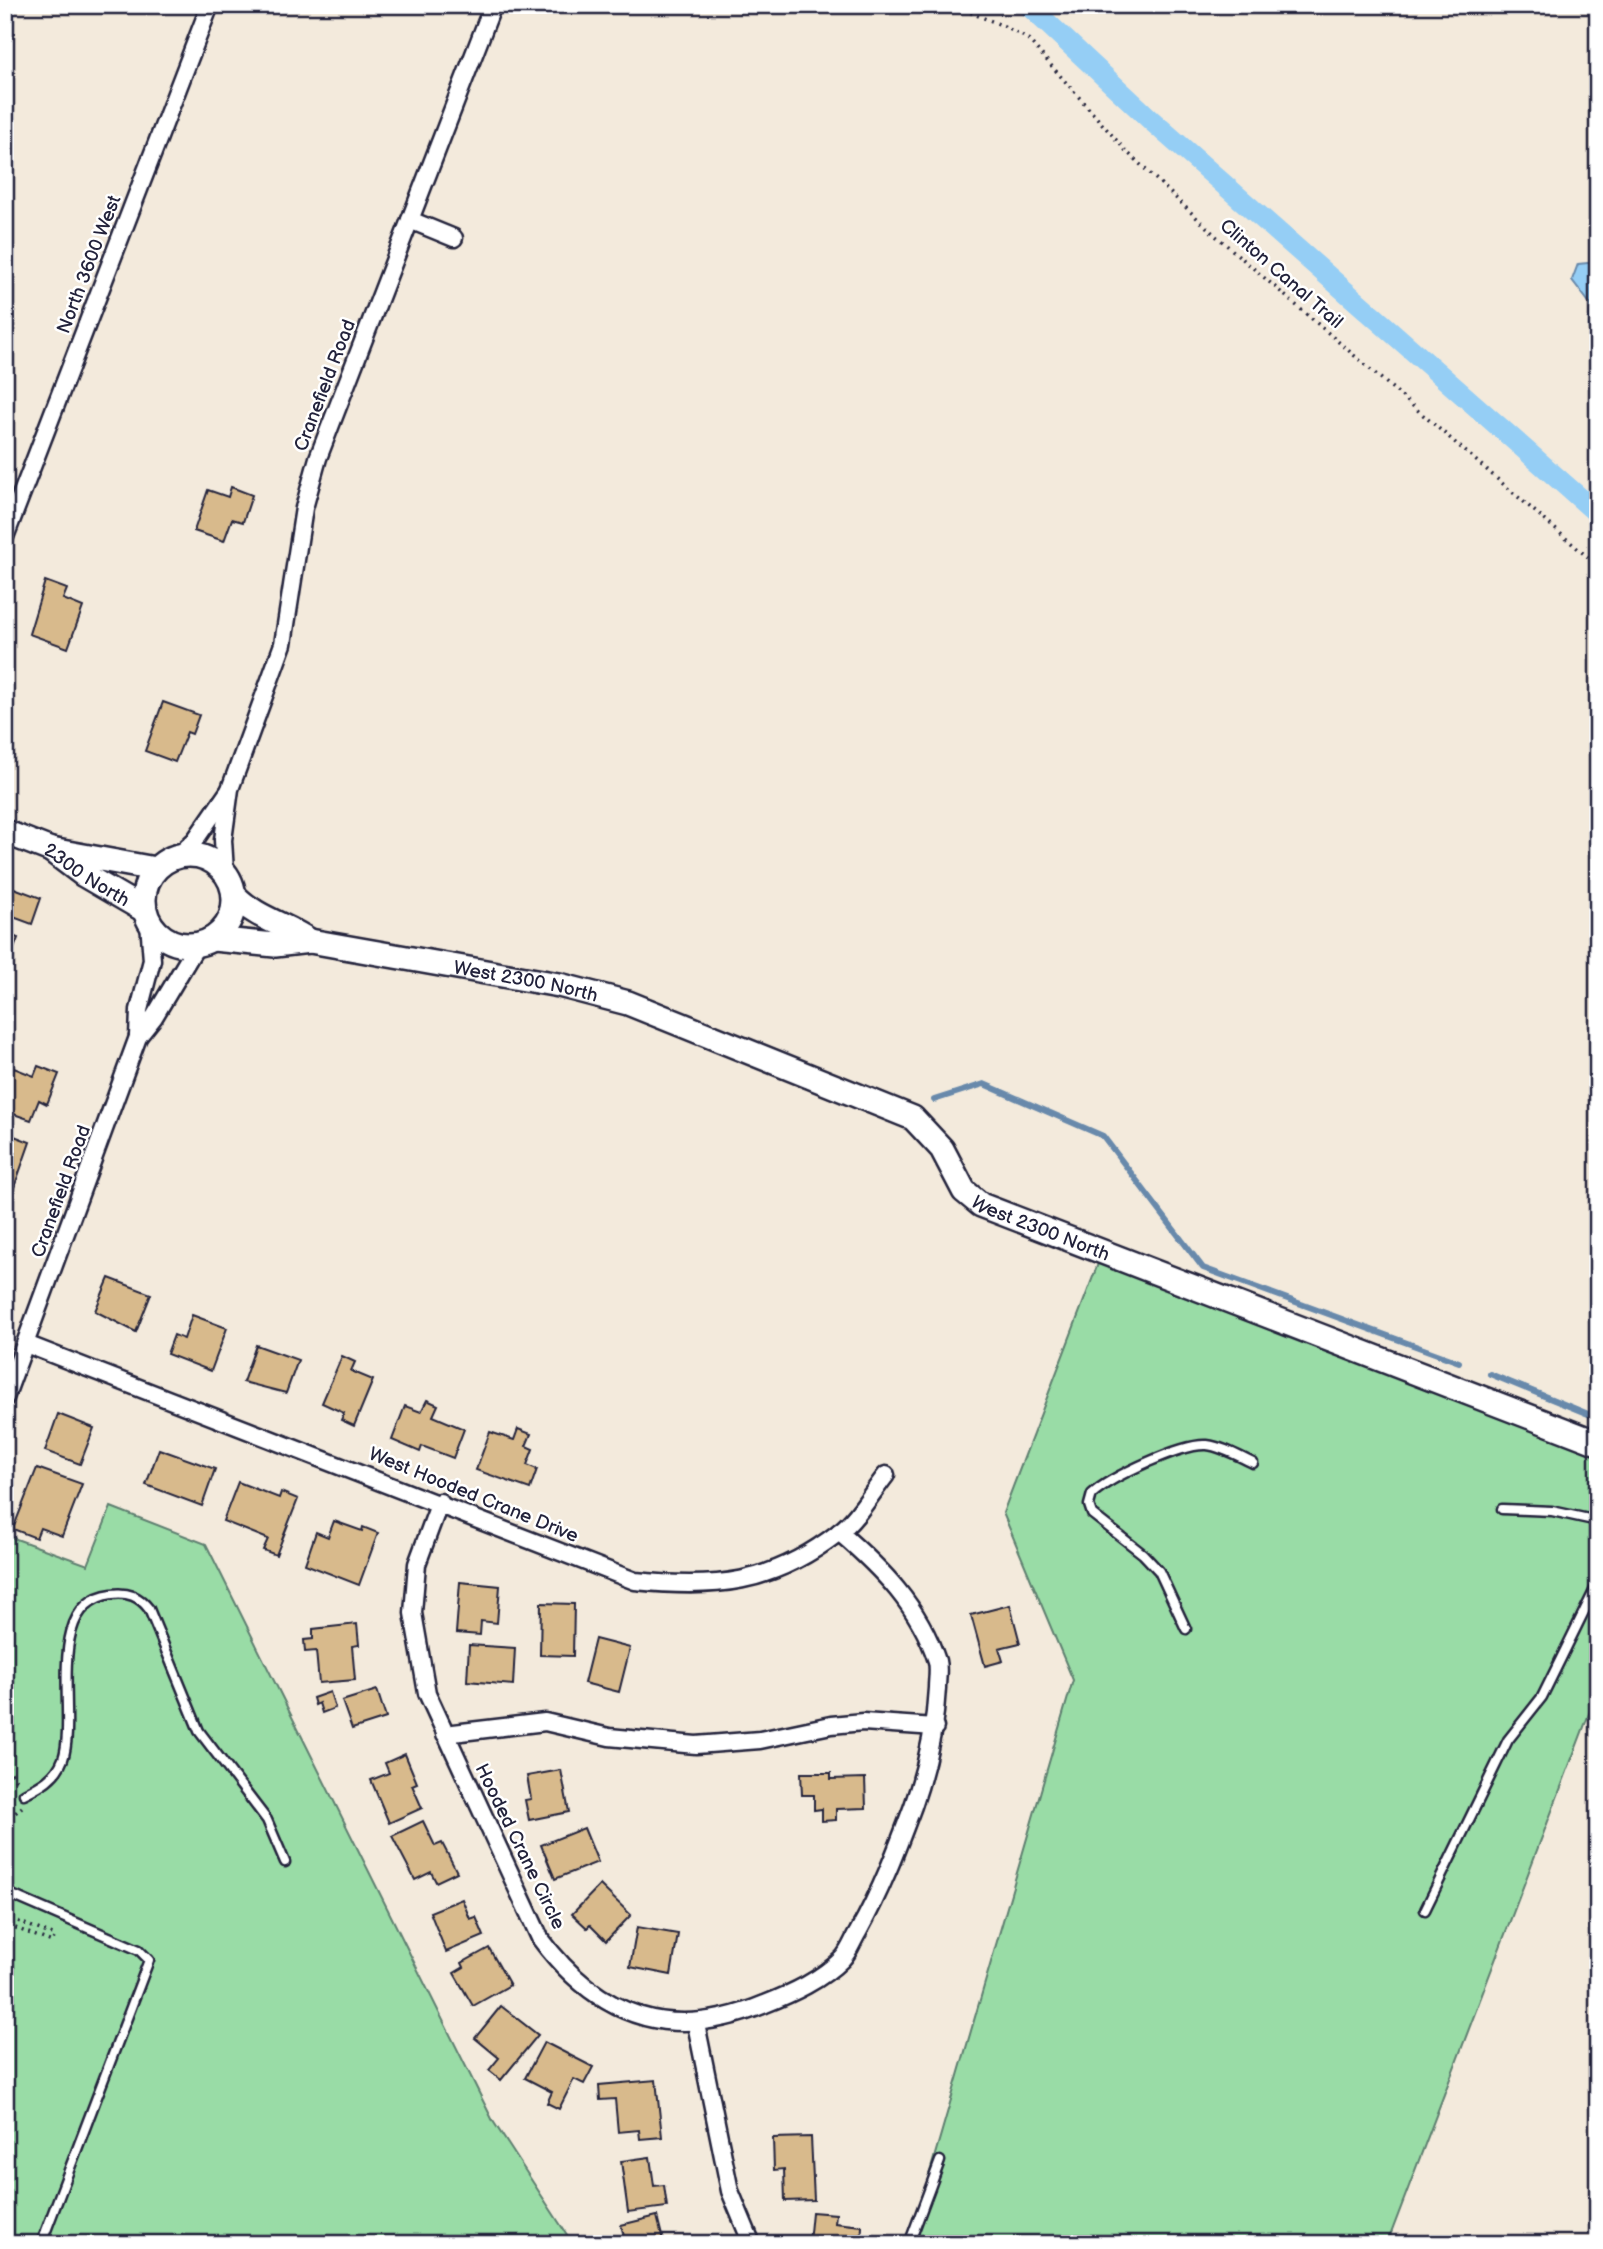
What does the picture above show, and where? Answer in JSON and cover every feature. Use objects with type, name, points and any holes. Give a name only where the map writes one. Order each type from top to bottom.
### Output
[{"type":"street","name":"North 3600 West","points":[[5,537],[211,5]]},
{"type":"street","name":"Cranefield Road","points":[[225,872],[223,840],[230,789],[283,644],[304,508],[318,458],[493,5]]},
{"type":"street","points":[[410,220],[454,238]]},
{"type":"street","name":"Cranefield Road","points":[[178,856],[195,840],[230,789]]},
{"type":"street","points":[[5,832],[51,850]]},
{"type":"street","name":"2300 North","points":[[51,850],[155,869]]},
{"type":"street","name":"2300 North","points":[[51,850],[147,916]]},
{"type":"street","points":[[205,942],[230,920],[234,896],[225,872],[204,857],[178,856],[155,869],[145,888],[147,916],[169,942],[275,944],[310,941]]},
{"type":"street","points":[[234,896],[264,918],[296,931],[310,941]]},
{"type":"street","name":"Cranefield Road","points":[[138,1037],[138,1010],[152,960],[147,916]]},
{"type":"street","name":"West 2300 North","points":[[310,941],[490,972],[628,1003],[913,1118],[942,1149],[964,1191],[981,1205],[1598,1443]]},
{"type":"street","name":"Cranefield Road","points":[[5,1398],[138,1037],[205,942]]},
{"type":"street","name":"West Hooded Crane Drive","points":[[26,1344],[440,1502],[635,1581],[688,1586],[734,1583],[787,1564],[839,1532],[886,1475]]},
{"type":"street","name":"Hooded Crane Circle","points":[[440,1502],[417,1564],[413,1613],[427,1693],[540,1938],[559,1964],[590,1993],[622,2010],[658,2021],[696,2024],[739,2015],[800,1990],[843,1958],[880,1894],[924,1775],[935,1727],[938,1664],[916,1615],[881,1568],[839,1532]]},
{"type":"street","points":[[445,1734],[545,1722],[608,1737],[696,1745],[760,1740],[831,1725],[863,1722],[935,1727]]},
{"type":"street","points":[[696,2024],[730,2191],[752,2244]]},
{"type":"lane","points":[[1186,1629],[1159,1571],[1143,1554],[1092,1514],[1089,1505],[1092,1494],[1129,1473],[1193,1446],[1224,1450],[1253,1463]]},
{"type":"lane","points":[[1502,1509],[1552,1511],[1598,1521]]},
{"type":"lane","points":[[1424,1910],[1508,1740],[1542,1697],[1598,1583]]},
{"type":"lane","points":[[24,1794],[53,1775],[63,1759],[66,1675],[71,1634],[78,1617],[93,1600],[102,1595],[129,1594],[137,1597],[149,1609],[199,1731],[267,1820],[285,1861]]},
{"type":"lane","points":[[5,1892],[139,1950],[149,1960],[41,2244]]},
{"type":"lane","points":[[909,2244],[940,2161]]},
{"type":"path","name":"Clinton Canal Trail","points":[[951,5],[1004,26],[1028,39],[1126,151],[1216,236],[1598,566]]},
{"type":"path","points":[[5,1916],[55,1936],[52,1942],[5,1924]]},
{"type":"green space","points":[[1099,1261],[1598,1455],[1598,1690],[1387,2244],[909,2244],[1073,1680],[1003,1513]]},
{"type":"green space","points":[[111,1507],[206,1544],[493,2121],[573,2244],[5,2244],[5,1535],[88,1565]]},
{"type":"water","points":[[1598,262],[1598,336],[1589,329],[1591,305],[1572,280],[1578,264]]},
{"type":"building","points":[[231,487],[252,495],[243,522],[232,519],[224,541],[194,531],[208,490],[228,497]]},
{"type":"building","points":[[45,581],[67,589],[63,599],[83,607],[68,648],[29,634]]},
{"type":"building","points":[[163,702],[199,715],[192,734],[187,732],[175,762],[145,751]]},
{"type":"building","points":[[14,888],[41,898],[32,924],[5,914]]},
{"type":"building","points":[[5,933],[18,938],[10,959],[5,957]]},
{"type":"building","points":[[38,1066],[59,1074],[47,1104],[39,1100],[31,1120],[5,1111],[5,1090],[14,1068],[34,1076]]},
{"type":"building","points":[[9,1134],[30,1142],[11,1196],[5,1194],[5,1143]]},
{"type":"building","points":[[109,1278],[151,1294],[136,1332],[95,1311]]},
{"type":"building","points":[[192,1315],[227,1328],[211,1371],[167,1354],[174,1335],[184,1339]]},
{"type":"building","points":[[256,1345],[298,1360],[286,1393],[243,1382]]},
{"type":"building","points":[[342,1356],[355,1362],[351,1371],[373,1380],[354,1426],[341,1420],[344,1413],[322,1403]]},
{"type":"building","points":[[427,1400],[438,1405],[433,1416],[464,1429],[453,1458],[422,1446],[420,1452],[392,1440],[405,1406],[421,1412]]},
{"type":"building","points":[[58,1414],[94,1428],[80,1464],[45,1451]]},
{"type":"building","points":[[518,1429],[531,1434],[526,1446],[533,1449],[527,1465],[537,1469],[530,1489],[476,1470],[490,1432],[514,1440]]},
{"type":"building","points":[[159,1449],[215,1469],[202,1506],[146,1485]]},
{"type":"building","points":[[37,1468],[82,1484],[62,1536],[40,1528],[36,1538],[13,1529]]},
{"type":"building","points":[[238,1482],[279,1498],[281,1492],[298,1499],[276,1555],[263,1550],[268,1539],[223,1521]]},
{"type":"building","points":[[334,1521],[362,1531],[363,1527],[378,1533],[359,1585],[305,1564],[316,1532],[328,1537]]},
{"type":"building","points":[[460,1582],[500,1586],[497,1623],[481,1621],[480,1635],[456,1633]]},
{"type":"building","points":[[541,1603],[574,1604],[573,1656],[540,1655]]},
{"type":"building","points":[[1010,1605],[1020,1643],[999,1648],[1003,1661],[985,1666],[971,1615]]},
{"type":"building","points":[[357,1624],[359,1645],[352,1646],[355,1680],[319,1683],[316,1651],[305,1652],[304,1640],[313,1639],[313,1629]]},
{"type":"building","points":[[595,1639],[630,1648],[619,1692],[584,1683]]},
{"type":"building","points":[[469,1645],[515,1648],[513,1685],[467,1681]]},
{"type":"building","points":[[377,1690],[386,1718],[352,1729],[342,1701]]},
{"type":"building","points":[[330,1692],[335,1708],[322,1713],[319,1703],[315,1705],[313,1698]]},
{"type":"building","points":[[405,1754],[417,1783],[412,1785],[422,1808],[389,1823],[371,1780],[389,1773],[385,1763]]},
{"type":"building","points":[[561,1770],[569,1812],[529,1820],[525,1800],[531,1799],[527,1776]]},
{"type":"building","points":[[801,1773],[831,1773],[831,1779],[865,1778],[866,1808],[836,1809],[836,1820],[822,1821],[822,1809],[814,1810],[814,1795],[802,1795]]},
{"type":"building","points":[[423,1821],[435,1846],[442,1843],[457,1872],[436,1882],[431,1872],[415,1880],[392,1836]]},
{"type":"building","points":[[584,1828],[598,1862],[555,1879],[541,1845]]},
{"type":"building","points":[[600,1885],[631,1915],[606,1941],[590,1925],[587,1928],[572,1914]]},
{"type":"building","points":[[462,1899],[470,1919],[476,1917],[484,1936],[446,1952],[430,1912]]},
{"type":"building","points":[[637,1927],[678,1934],[671,1975],[630,1967]]},
{"type":"building","points":[[489,1948],[510,1985],[473,2006],[454,1973],[464,1967],[462,1963]]},
{"type":"building","points":[[501,2006],[538,2035],[501,2080],[489,2070],[499,2058],[475,2038]]},
{"type":"building","points":[[544,2042],[593,2067],[584,2084],[574,2079],[559,2109],[547,2103],[552,2092],[525,2078]]},
{"type":"building","points":[[656,2080],[662,2137],[640,2139],[639,2130],[618,2132],[615,2099],[600,2100],[599,2085]]},
{"type":"building","points":[[811,2137],[814,2200],[785,2201],[784,2169],[774,2170],[773,2138]]},
{"type":"building","points":[[650,2157],[654,2186],[664,2185],[667,2207],[628,2212],[621,2161]]},
{"type":"building","points":[[812,2212],[836,2214],[835,2223],[862,2226],[861,2244],[809,2243]]},
{"type":"building","points":[[657,2216],[664,2244],[626,2244],[621,2225]]},
{"type":"waterway","points":[[1028,5],[1152,121],[1598,514]]},
{"type":"waterway","points":[[934,1100],[984,1084],[1103,1136],[1203,1268],[1459,1362]]},
{"type":"waterway","points":[[1490,1374],[1598,1418]]}]
